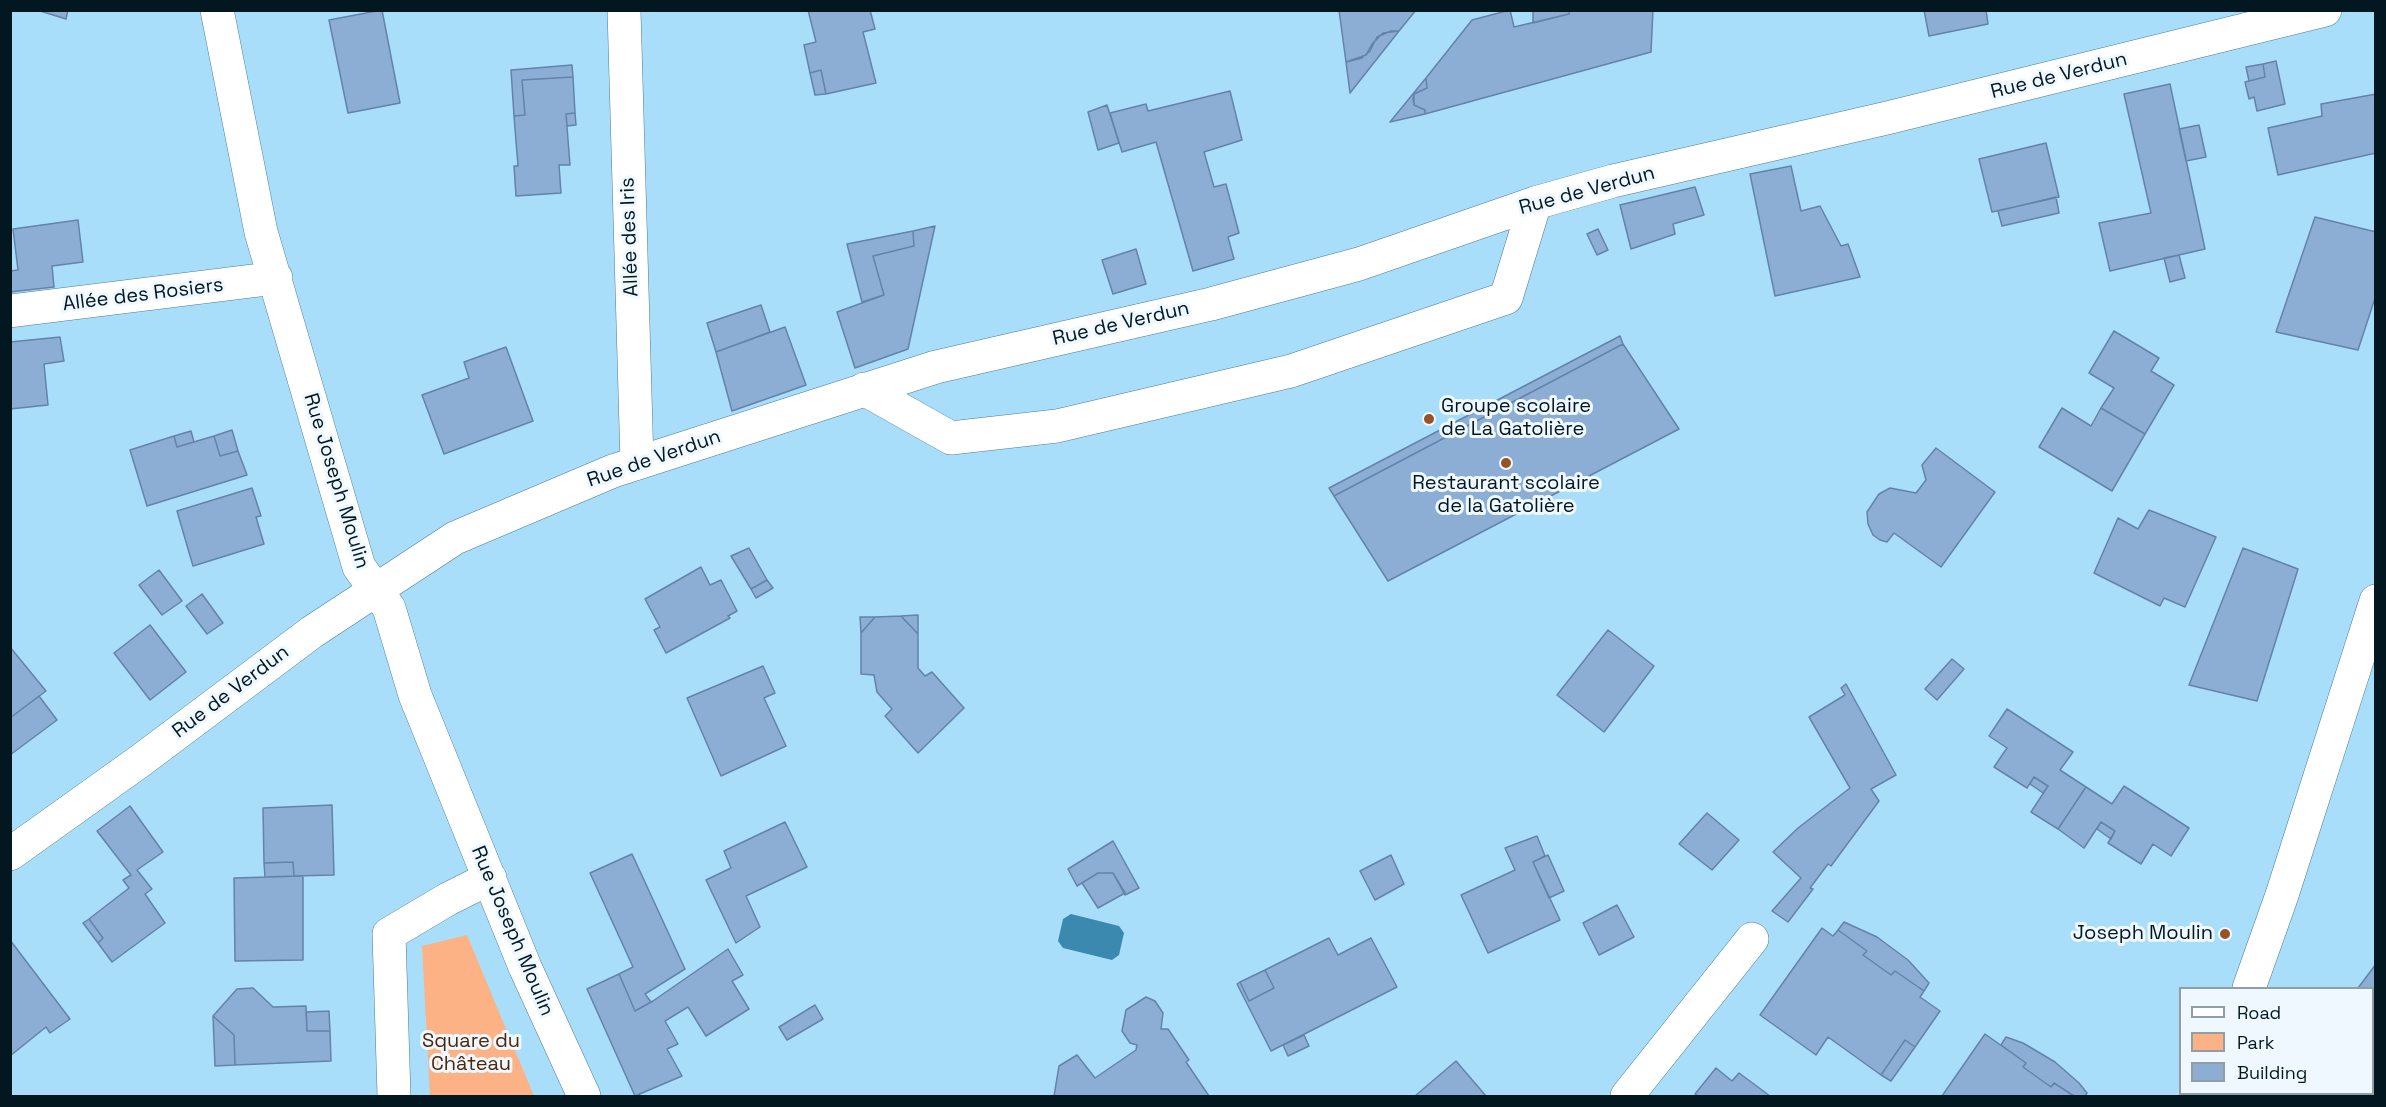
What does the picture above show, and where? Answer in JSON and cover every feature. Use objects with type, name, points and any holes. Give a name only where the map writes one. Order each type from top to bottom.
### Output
[{"type":"street","name":"Rue Joseph Moulin","points":[[217,10],[261,232],[359,567],[389,608],[415,695],[525,967],[584,1096]]},
{"type":"street","name":"Allée des Iris","points":[[624,10],[637,463]]},
{"type":"street","name":"Rue de Verdun","points":[[10,854],[312,632],[455,538],[637,463],[936,367],[1211,304],[1359,264],[1535,203],[1613,181],[1887,118],[2325,10]]},
{"type":"street","points":[[864,389],[951,438],[1057,426],[1291,371],[1506,298],[1535,203]]},
{"type":"street","name":"Allée des Rosiers","points":[[10,311],[276,278]]},
{"type":"street","points":[[2249,987],[2282,895],[2376,602]]},
{"type":"street","points":[[394,1096],[389,934],[448,898],[490,878]]},
{"type":"street","points":[[1627,1096],[1752,939]]},
{"type":"green space","name":"Square du Château","points":[[467,935],[534,1096],[430,1096],[422,946]]},
{"type":"water","points":[[1071,914],[1119,926],[1124,933],[1119,955],[1112,960],[1063,948],[1058,941],[1063,919]]},
{"type":"building","points":[[37,10],[68,10],[66,19]]},
{"type":"building","points":[[382,10],[400,103],[348,113],[329,20]]},
{"type":"building","points":[[808,10],[870,10],[875,29],[863,32],[876,83],[826,94],[821,70],[810,73],[804,45],[816,42]]},
{"type":"building","points":[[1339,10],[1416,10],[1399,31],[1383,33],[1372,44],[1366,55],[1346,62]]},
{"type":"building","points":[[1510,10],[1514,27],[1569,14],[1570,10],[1653,10],[1651,52],[1425,114],[1425,110],[1414,105],[1414,94],[1427,88],[1426,78],[1472,20]]},
{"type":"building","points":[[1533,10],[1570,10],[1569,14],[1533,23]]},
{"type":"building","points":[[1924,10],[1986,10],[1988,24],[1929,36]]},
{"type":"building","points":[[1391,31],[1399,31],[1350,93],[1346,62],[1362,58],[1370,51],[1377,37]]},
{"type":"building","points":[[2276,61],[2285,104],[2257,111],[2254,97],[2249,99],[2245,82],[2265,77],[2263,64]]},
{"type":"building","points":[[2263,64],[2265,77],[2249,81],[2246,67]]},
{"type":"building","points":[[572,65],[573,77],[522,80],[525,115],[514,116],[511,70]]},
{"type":"building","points":[[821,70],[826,94],[815,95],[810,73]]},
{"type":"building","points":[[573,77],[575,113],[566,114],[570,165],[559,165],[561,193],[516,196],[514,166],[518,166],[514,116],[525,115],[522,80]]},
{"type":"building","points":[[1426,78],[1427,88],[1414,94],[1413,99],[1414,105],[1425,110],[1425,114],[1390,122]]},
{"type":"building","points":[[2170,84],[2205,249],[2110,271],[2099,223],[2151,213],[2124,94]]},
{"type":"building","points":[[1230,91],[1242,140],[1204,152],[1214,187],[1226,184],[1239,233],[1228,237],[1234,259],[1193,271],[1156,142],[1122,152],[1110,113],[1146,104],[1148,111]]},
{"type":"building","points":[[2376,94],[2376,153],[2278,175],[2268,128],[2322,116],[2321,104]]},
{"type":"building","points":[[1107,105],[1119,143],[1098,150],[1088,112]]},
{"type":"building","points":[[575,113],[576,125],[567,126],[566,114]]},
{"type":"building","points":[[2199,125],[2206,157],[2186,161],[2179,129]]},
{"type":"building","points":[[2046,143],[2059,197],[1992,212],[1979,159]]},
{"type":"building","points":[[1791,166],[1801,211],[1820,206],[1841,246],[1848,244],[1860,277],[1775,296],[1750,174]]},
{"type":"building","points":[[1695,187],[1704,215],[1673,224],[1675,234],[1631,249],[1620,205]]},
{"type":"building","points":[[2056,197],[2059,213],[2002,226],[1998,211]]},
{"type":"building","points":[[2315,217],[2376,232],[2376,295],[2358,350],[2276,332]]},
{"type":"building","points":[[78,220],[83,262],[52,266],[54,287],[10,292],[10,271],[18,270],[13,229]]},
{"type":"building","points":[[935,226],[908,349],[855,368],[837,312],[884,295],[873,256],[914,246],[913,231]]},
{"type":"building","points":[[1598,229],[1608,250],[1597,255],[1587,234]]},
{"type":"building","points":[[913,231],[914,246],[873,256],[884,295],[862,302],[847,244]]},
{"type":"building","points":[[1136,249],[1146,284],[1113,294],[1102,260]]},
{"type":"building","points":[[2179,255],[2185,278],[2170,282],[2164,258]]},
{"type":"building","points":[[761,305],[770,332],[716,352],[707,323]]},
{"type":"building","points":[[785,327],[806,385],[732,411],[716,352]]},
{"type":"building","points":[[2114,331],[2159,358],[2151,371],[2174,385],[2145,434],[2101,408],[2114,388],[2089,373]]},
{"type":"building","points":[[1620,336],[1623,344],[1334,496],[1329,488]]},
{"type":"building","points":[[60,337],[64,361],[44,364],[48,405],[10,409],[10,342]]},
{"type":"building","name":"Restaurant scolaire de la Gatolière","points":[[1623,344],[1679,429],[1388,581],[1334,496]]},
{"type":"building","points":[[506,347],[533,421],[444,454],[422,395],[469,378],[464,362]]},
{"type":"building","points":[[2062,408],[2091,426],[2101,408],[2145,434],[2112,491],[2039,447]]},
{"type":"building","points":[[232,430],[238,451],[220,456],[214,436]]},
{"type":"building","points":[[191,431],[194,442],[177,447],[174,436]]},
{"type":"building","points":[[174,436],[177,447],[214,436],[220,456],[238,451],[247,475],[147,506],[130,450]]},
{"type":"building","points":[[1936,448],[1995,492],[1941,567],[1894,533],[1887,542],[1873,535],[1868,524],[1867,512],[1879,494],[1890,488],[1916,493],[1926,480],[1922,465]]},
{"type":"building","points":[[252,488],[261,516],[256,517],[264,544],[193,566],[177,511]]},
{"type":"building","points":[[2149,510],[2216,537],[2185,607],[2164,598],[2160,606],[2094,573],[2118,518],[2138,529]]},
{"type":"building","points":[[749,548],[767,580],[751,589],[731,556]]},
{"type":"building","points":[[2243,548],[2298,569],[2257,701],[2189,685]]},
{"type":"building","points":[[701,567],[710,585],[721,580],[737,611],[728,616],[730,618],[666,653],[654,630],[660,627],[645,599]]},
{"type":"building","points":[[159,570],[182,601],[162,615],[139,585]]},
{"type":"building","points":[[767,580],[773,588],[756,598],[751,589]]},
{"type":"building","points":[[202,594],[223,623],[207,634],[186,606]]},
{"type":"building","points":[[918,615],[918,634],[901,616]]},
{"type":"building","points":[[901,616],[918,634],[918,668],[925,676],[932,672],[964,708],[918,753],[885,716],[892,709],[877,692],[874,675],[861,674],[861,633],[875,617]]},
{"type":"building","points":[[860,617],[875,617],[861,633]]},
{"type":"building","points":[[150,625],[186,672],[150,700],[114,653]]},
{"type":"building","points":[[1608,630],[1654,666],[1604,732],[1557,695]]},
{"type":"building","points":[[10,647],[46,691],[10,718]]},
{"type":"building","points":[[1952,659],[1964,669],[1937,700],[1925,689]]},
{"type":"building","points":[[763,666],[775,693],[764,698],[786,746],[721,776],[687,698]]},
{"type":"building","points":[[1846,684],[1896,775],[1871,789],[1879,801],[1831,866],[1828,864],[1810,888],[1813,889],[1788,922],[1772,911],[1801,878],[1773,852],[1798,828],[1850,788],[1809,717],[1845,695],[1841,688]]},
{"type":"building","points":[[39,696],[57,720],[10,755],[10,718]]},
{"type":"building","points":[[2007,709],[2073,752],[2060,770],[2086,787],[2058,829],[2031,812],[2048,786],[2034,777],[2027,788],[1994,767],[2007,748],[1989,736]]},
{"type":"building","points":[[2034,777],[2048,786],[2043,793],[2030,784]]},
{"type":"building","points":[[2124,786],[2189,828],[2171,856],[2153,844],[2141,864],[2108,843],[2115,831],[2101,822],[2084,848],[2058,829],[2086,787],[2112,804]]},
{"type":"building","points":[[332,805],[334,875],[294,876],[293,862],[264,863],[263,808]]},
{"type":"building","points":[[130,806],[163,852],[137,870],[152,889],[145,894],[165,923],[112,962],[98,943],[103,938],[89,919],[129,888],[123,880],[131,875],[97,831]]},
{"type":"building","points":[[1707,813],[1739,840],[1712,870],[1679,844]]},
{"type":"building","points":[[785,822],[807,867],[746,896],[760,927],[736,943],[706,880],[731,868],[724,851]]},
{"type":"building","points":[[2101,822],[2115,831],[2111,839],[2097,829]]},
{"type":"building","points":[[1537,836],[1545,856],[1533,862],[1560,920],[1488,953],[1461,895],[1515,870],[1505,848]]},
{"type":"building","points":[[1113,841],[1139,888],[1125,895],[1113,873],[1098,873],[1077,886],[1068,869]]},
{"type":"building","points":[[632,854],[685,969],[645,994],[651,1002],[635,1011],[619,974],[633,967],[590,873]]},
{"type":"building","points":[[1391,855],[1404,884],[1375,900],[1360,871]]},
{"type":"building","points":[[1548,855],[1564,891],[1549,898],[1533,862]]},
{"type":"building","points":[[293,862],[294,876],[265,877],[264,863]]},
{"type":"building","points":[[1098,873],[1113,873],[1125,893],[1098,908],[1082,883]]},
{"type":"building","points":[[303,876],[303,960],[235,961],[234,878]]},
{"type":"building","points":[[1617,905],[1634,937],[1599,955],[1583,923]]},
{"type":"building","points":[[89,919],[103,938],[98,943],[83,923]]},
{"type":"building","points":[[1844,922],[1877,937],[1908,960],[1929,983],[1924,991],[1895,971],[1891,975],[1863,955],[1867,951],[1838,930]]},
{"type":"building","points":[[1822,928],[1833,936],[1838,930],[1867,951],[1863,955],[1891,975],[1895,971],[1924,991],[1920,997],[1940,1011],[1915,1047],[1905,1040],[1881,1075],[1828,1037],[1816,1055],[1760,1015]]},
{"type":"building","points":[[1329,938],[1338,955],[1371,938],[1397,987],[1271,1051],[1237,984],[1240,982],[1249,1001],[1274,988],[1265,970]]},
{"type":"building","points":[[10,940],[70,1019],[50,1033],[46,1027],[10,1056]]},
{"type":"building","points":[[728,949],[743,975],[732,981],[749,1009],[706,1036],[688,1007],[665,1021],[678,1044],[667,1049],[682,1076],[635,1096],[587,989],[619,974],[635,1011]]},
{"type":"building","points":[[2376,964],[2376,1017],[2374,1016],[2374,987],[2359,987]]},
{"type":"building","points":[[1265,970],[1274,988],[1249,1001],[1240,982]]},
{"type":"building","points":[[253,988],[273,1007],[306,1006],[307,1031],[330,1031],[331,1061],[235,1065],[234,1035],[213,1016],[237,989]]},
{"type":"building","points":[[1146,997],[1155,1001],[1163,1013],[1161,1029],[1168,1029],[1189,1060],[1186,1062],[1209,1096],[1054,1096],[1059,1066],[1077,1055],[1095,1078],[1136,1050],[1137,1045],[1130,1043],[1122,1031],[1126,1010]]},
{"type":"building","points":[[815,1005],[823,1019],[787,1040],[779,1027]]},
{"type":"building","points":[[329,1011],[330,1031],[307,1031],[306,1012]]},
{"type":"building","points":[[213,1016],[234,1035],[235,1065],[215,1066]]},
{"type":"building","points":[[2374,1016],[2376,1017],[2376,1035],[2374,1033]]},
{"type":"building","points":[[1985,1034],[2026,1063],[2023,1067],[2051,1087],[2054,1083],[2074,1096],[1942,1096]]},
{"type":"building","points":[[1304,1035],[1309,1046],[1288,1056],[1283,1045]]},
{"type":"building","points":[[2006,1037],[2023,1043],[2055,1062],[2079,1083],[2087,1093],[2085,1096],[2074,1096],[2054,1083],[2051,1087],[2023,1067],[2026,1063],[2001,1045]]},
{"type":"building","points":[[1905,1040],[1915,1047],[1891,1081],[1881,1075]]},
{"type":"building","points":[[1456,1061],[1486,1096],[1415,1096]]},
{"type":"building","points":[[1716,1068],[1732,1081],[1739,1073],[1770,1096],[1698,1096],[1695,1094]]},
{"type":"place","name":"Groupe scolaire de La Gatolière","points":[[1429,419]]},
{"type":"place","name":"Restaurant scolaire de la Gatolière","points":[[1506,463]]},
{"type":"place","name":"Joseph Moulin","points":[[2225,934]]}]
